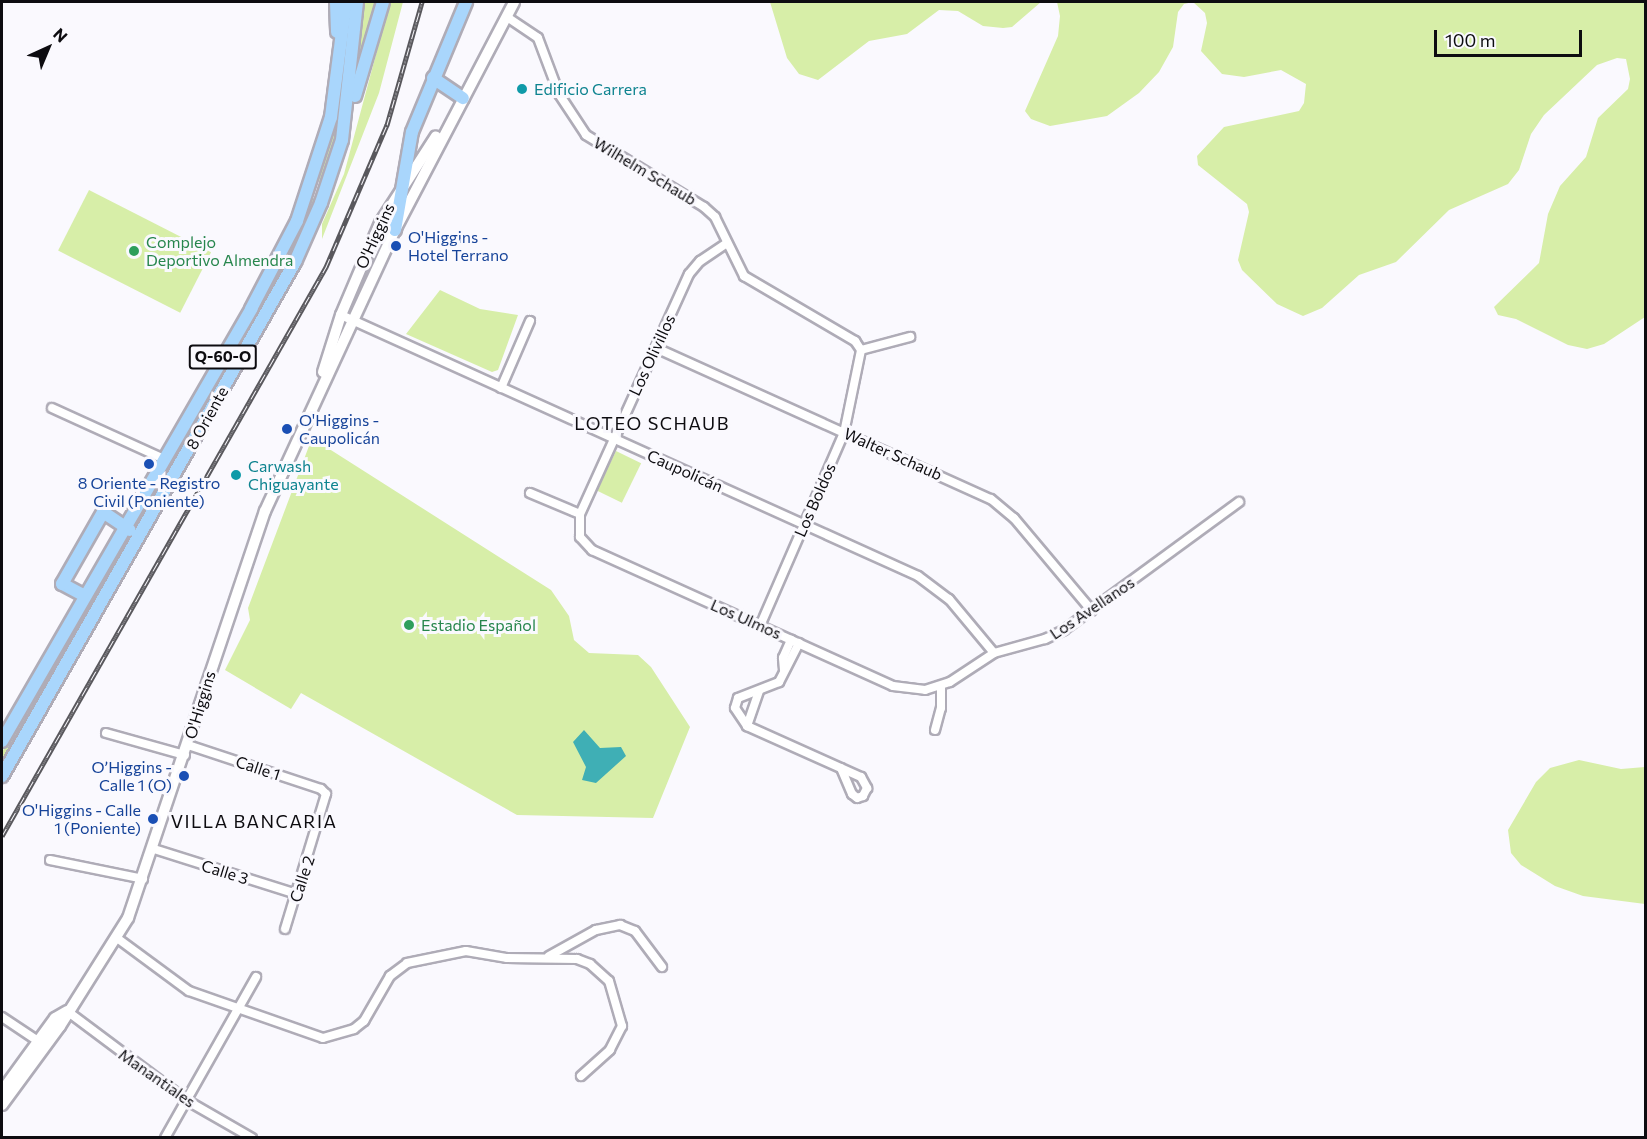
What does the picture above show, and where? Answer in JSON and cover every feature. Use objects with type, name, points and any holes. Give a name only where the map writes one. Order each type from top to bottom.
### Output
[{"type":"main road","points":[[336,2],[339,72]]},
{"type":"main road","name":"8 Oriente","points":[[2,741],[260,294],[297,220],[324,145],[339,72],[346,2]]},
{"type":"main road","name":"8 Oriente","points":[[2,776],[291,269],[321,203],[342,140],[357,2]]},
{"type":"main road","points":[[342,140],[383,2]]},
{"type":"main road","points":[[395,230],[409,141],[466,2]]},
{"type":"main road","name":"O'Higgins","points":[[2,1105],[60,1026],[67,1011],[117,938],[154,849],[245,562],[318,390],[395,230],[514,2]]},
{"type":"main road","points":[[433,78],[463,98]]},
{"type":"main road","name":"O'Higgins","points":[[318,390],[341,315],[380,223],[401,184],[463,98]]},
{"type":"main road","points":[[85,596],[62,584],[103,512],[126,526],[135,546]]},
{"type":"main road","name":"O'Higgins","points":[[2,1091],[55,1018],[67,1011]]},
{"type":"street","name":"Wilhelm Schaub","points":[[507,17],[538,38],[559,94],[586,135],[704,207],[715,217],[740,272],[749,280],[851,338],[861,350]]},
{"type":"street","name":"Los Olivillos","points":[[580,514],[692,270],[727,243]]},
{"type":"street","name":"Caupolicán","points":[[341,315],[929,582],[954,604],[994,653]]},
{"type":"street","points":[[501,388],[530,321]]},
{"type":"street","points":[[861,350],[910,337]]},
{"type":"street","name":"Walter Schaub","points":[[656,348],[1000,506],[1092,611]]},
{"type":"street","name":"Los Boldos","points":[[760,626],[844,433],[861,350]]},
{"type":"street","points":[[52,408],[164,459]]},
{"type":"street","points":[[530,493],[580,514]]},
{"type":"street","name":"Los Avellanos","points":[[941,686],[994,653],[1046,639],[1092,611],[1239,502]]},
{"type":"street","name":"Los Ulmos","points":[[580,514],[580,537],[592,550],[893,686],[916,690],[941,686]]},
{"type":"street","points":[[784,670],[783,658],[791,640]]},
{"type":"street","points":[[799,643],[776,685],[735,703],[740,719],[747,726],[841,768]]},
{"type":"street","points":[[935,730],[942,702],[941,686]]},
{"type":"street","points":[[747,726],[759,691]]},
{"type":"street","name":"Calle 1","points":[[106,733],[187,750],[321,789],[326,794]]},
{"type":"street","name":"Calle 2","points":[[285,929],[326,794]]},
{"type":"street","name":"Calle 3","points":[[154,849],[297,894]]},
{"type":"street","points":[[50,860],[143,879]]},
{"type":"street","points":[[545,958],[596,930],[620,925],[635,932],[662,968]]},
{"type":"street","points":[[117,938],[175,984],[308,1035],[334,1036],[364,1020],[390,976],[407,963],[466,951],[507,958],[563,957],[591,964],[609,981],[616,995],[621,1033],[610,1050],[581,1076]]},
{"type":"street","points":[[165,1137],[256,977]]},
{"type":"street","name":"Manantiales","points":[[67,1011],[186,1100],[252,1137]]},
{"type":"street","points":[[2,1017],[38,1041]]},
{"type":"green space","points":[[362,2],[378,2],[360,57],[360,28]]},
{"type":"green space","points":[[390,2],[403,2],[379,93],[322,239],[322,224],[344,174]]},
{"type":"green space","points":[[770,2],[1041,2],[1012,27],[1003,28],[983,26],[958,11],[939,10],[907,34],[869,41],[818,80],[799,74],[787,58]]},
{"type":"green space","points":[[1057,2],[1193,2],[1184,4],[1178,12],[1173,47],[1159,72],[1139,93],[1107,116],[1050,126],[1031,119],[1025,111],[1058,36],[1060,16]]},
{"type":"green space","points":[[1193,2],[1645,2],[1645,317],[1604,344],[1587,349],[1568,345],[1516,319],[1498,315],[1494,307],[1539,263],[1548,214],[1560,186],[1586,157],[1598,118],[1628,89],[1630,79],[1626,59],[1617,58],[1597,65],[1544,115],[1531,134],[1519,170],[1508,184],[1449,210],[1396,262],[1359,275],[1322,308],[1303,316],[1277,304],[1242,270],[1238,260],[1249,212],[1247,204],[1198,165],[1197,156],[1224,127],[1299,111],[1304,103],[1306,84],[1281,70],[1244,77],[1222,74],[1201,51],[1207,23],[1205,13]]},
{"type":"green space","points":[[344,70],[342,110],[321,189],[319,181]]},
{"type":"green space","name":"Complejo Deportivo Almendra","points":[[89,190],[211,252],[180,313],[58,251]]},
{"type":"green space","points":[[313,198],[318,201],[315,210],[277,283],[138,527],[134,524],[242,336]]},
{"type":"green space","points":[[440,290],[480,309],[518,315],[498,370],[492,372],[406,334]]},
{"type":"green space","name":"Estadio Español","points":[[312,438],[551,590],[569,616],[574,640],[589,653],[638,655],[651,667],[690,727],[653,818],[517,815],[301,693],[291,709],[225,670],[250,620],[248,608]]},
{"type":"green space","points":[[616,451],[641,463],[622,503],[597,491]]},
{"type":"green space","points":[[122,542],[77,630],[2,762],[2,752]]},
{"type":"green space","points":[[1579,760],[1621,769],[1645,767],[1645,904],[1583,896],[1555,886],[1521,865],[1511,853],[1508,830],[1536,782],[1550,768]]},
{"type":"water","points":[[584,730],[600,748],[621,747],[626,756],[596,783],[582,780],[586,767],[573,742]]},
{"type":"railway","points":[[2,836],[326,267],[387,125],[422,2]]},
{"type":"place","name":"Edificio Carrera","points":[[522,89]]},
{"type":"place","name":"O'Higgins - Hotel Terrano","points":[[396,246]]},
{"type":"place","name":"Complejo Deportivo Almendra","points":[[134,251]]},
{"type":"place","name":"O'Higgins - Caupolicán","points":[[287,429]]},
{"type":"place","name":"8 Oriente - Registro Civil (Poniente)","points":[[149,464]]},
{"type":"place","name":"Carwash Chiguayante","points":[[236,475]]},
{"type":"place","name":"Estadio Español","points":[[409,625]]},
{"type":"place","name":"O’Higgins - Calle 1 (O)","points":[[184,776]]},
{"type":"place","name":"O'Higgins - Calle 1 (Poniente)","points":[[153,819]]},
{"type":"district","name":"LOTEO SCHAUB","points":[[652,423]]},
{"type":"district","name":"VILLA BANCARIA","points":[[254,821]]}]
